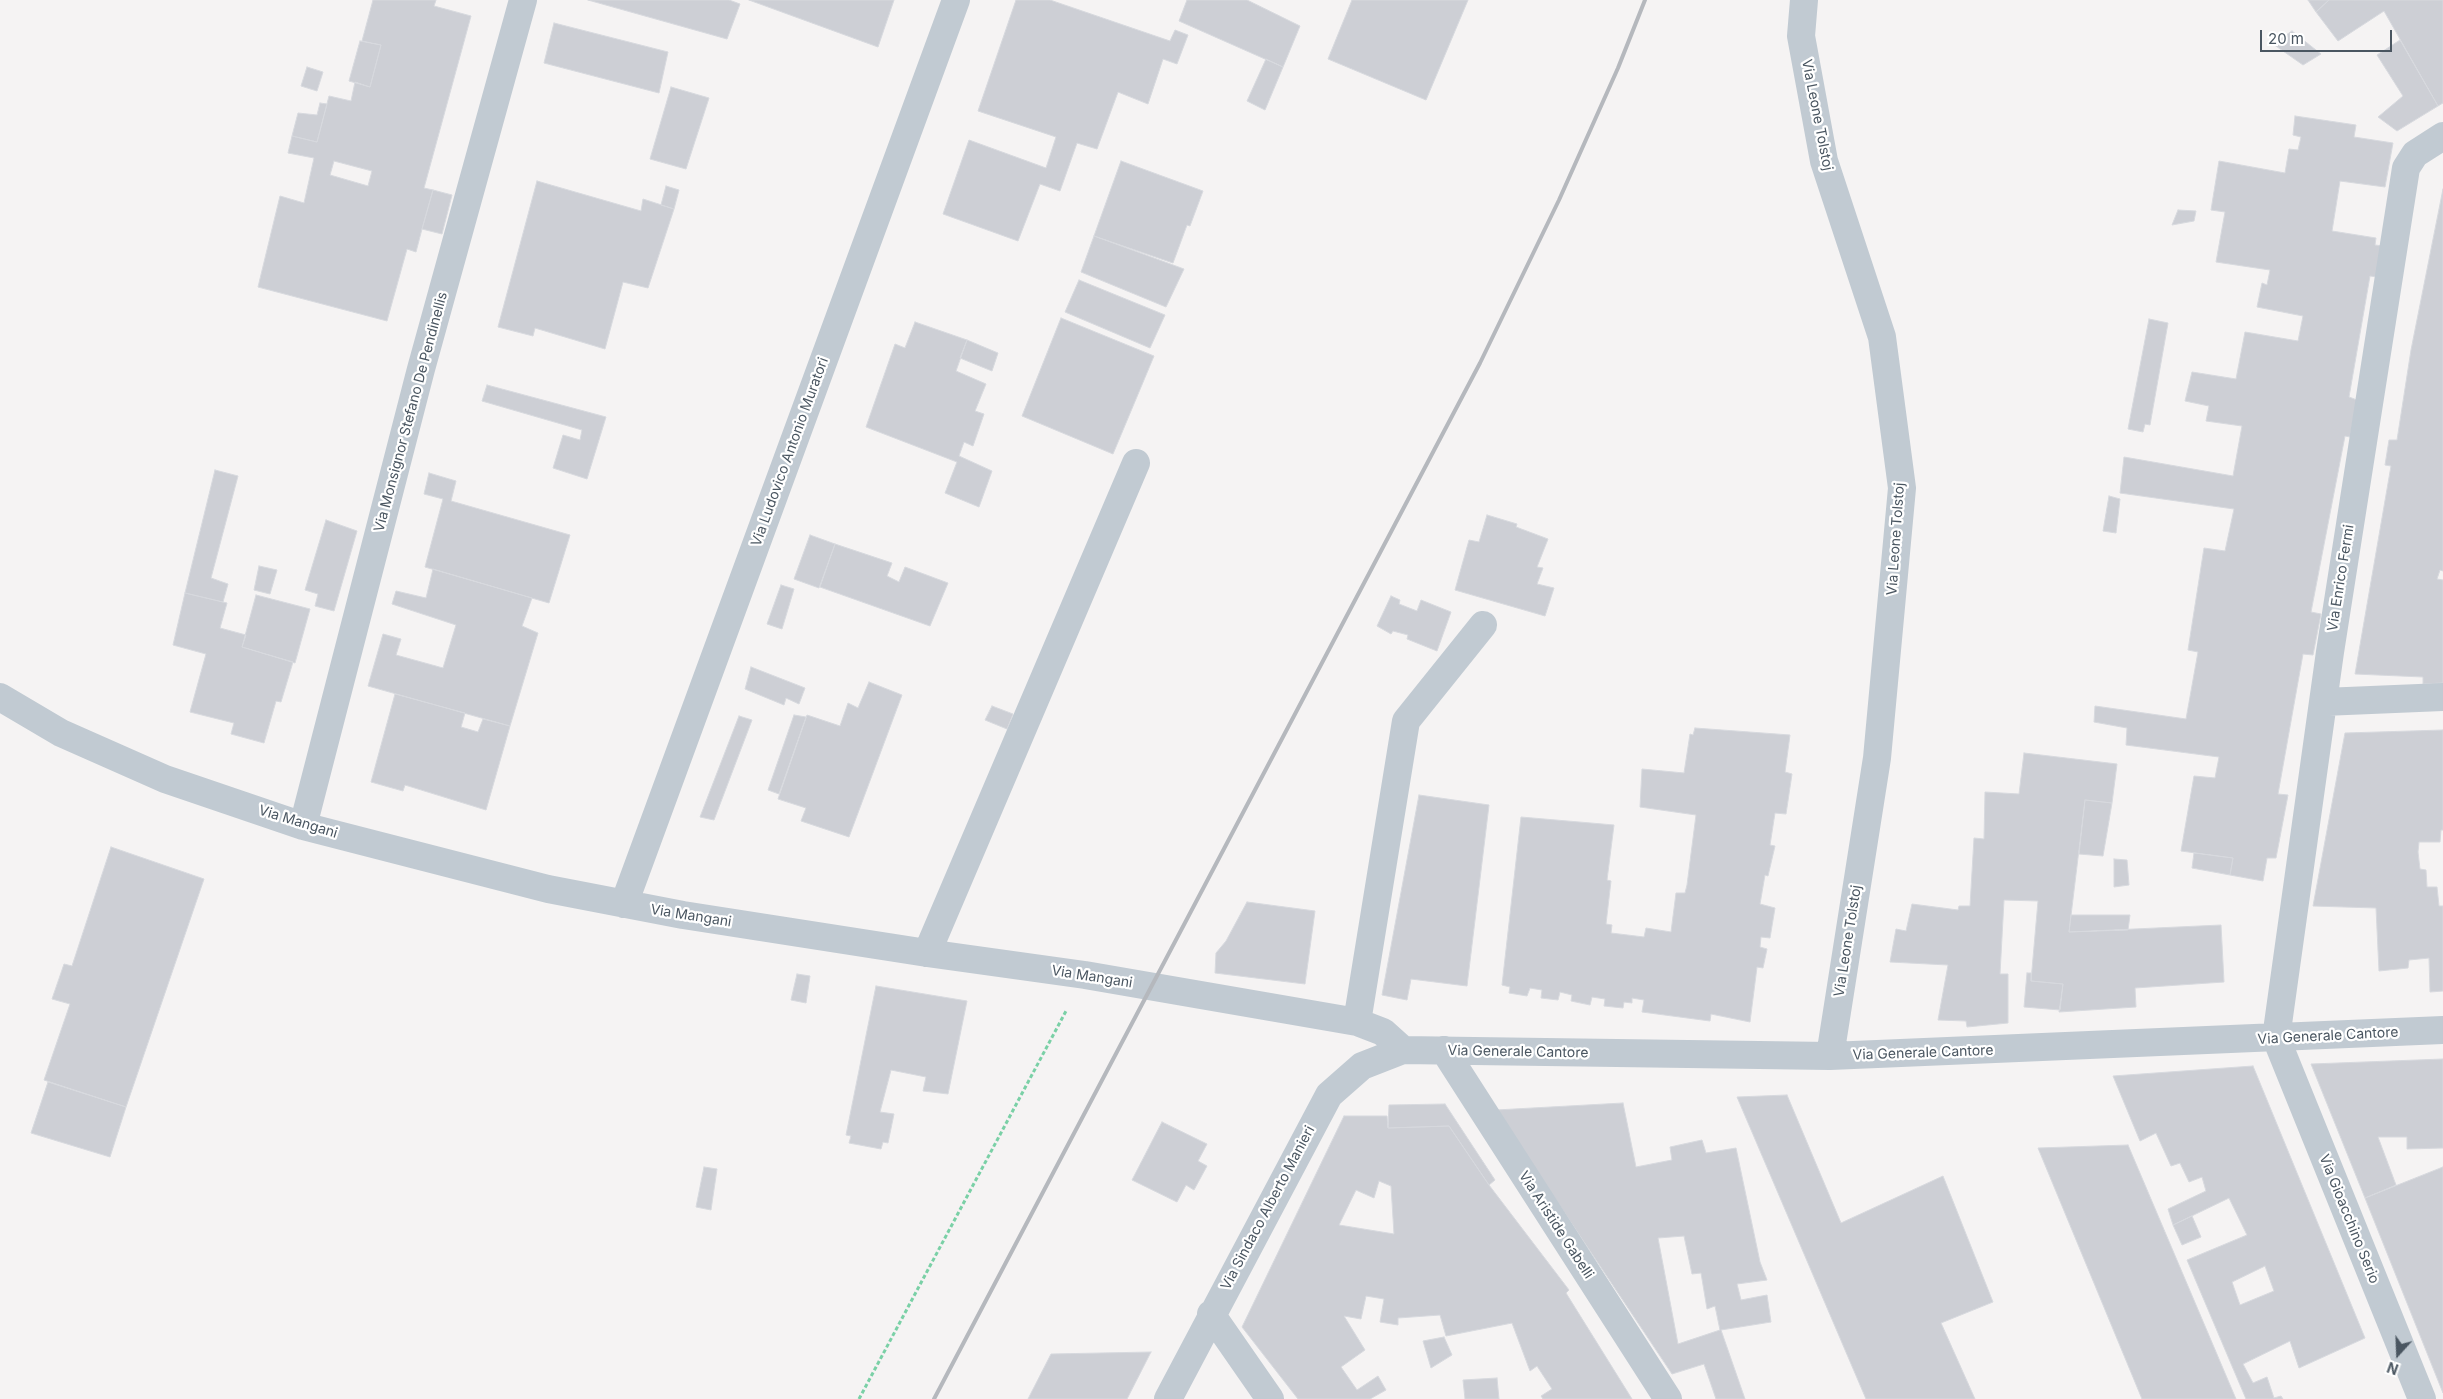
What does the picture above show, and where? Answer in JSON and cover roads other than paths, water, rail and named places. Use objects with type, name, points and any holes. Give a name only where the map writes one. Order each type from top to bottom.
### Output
[{"type":"street","name":"Via Monsignor Stefano De Pendinellis","points":[[303,826],[422,369],[523,0]]},
{"type":"street","name":"Via Ludovico Antonio Muratori","points":[[624,904],[956,0]]},
{"type":"street","name":"Via Leone Tolstoj","points":[[1804,0],[1801,36],[1824,162],[1882,338],[1902,488],[1878,758],[1830,1056]]},
{"type":"street","name":"Via Enrico Fermi","points":[[2276,1038],[2290,926],[2323,702],[2406,168],[2414,154],[2443,136]]},
{"type":"street","points":[[927,954],[1136,463]]},
{"type":"street","points":[[1357,1022],[1406,721],[1483,624]]},
{"type":"street","points":[[2323,702],[2443,696]]},
{"type":"street","name":"Via Mangani","points":[[0,697],[61,733],[165,779],[303,826],[548,889],[624,904],[927,954],[1085,975],[1357,1022],[1383,1032],[1403,1050]]},
{"type":"street","name":"Via Generale Cantore","points":[[1403,1050],[1830,1056],[2443,1030]]},
{"type":"street","name":"Via Gioacchino Serio","points":[[2276,1038],[2422,1399]]},
{"type":"street","name":"Via Sindaco Alberto Manieri","points":[[1168,1399],[1211,1314],[1329,1094],[1362,1066],[1403,1050]]},
{"type":"street","name":"Via Aristide Gabelli","points":[[1444,1050],[1668,1399]]},
{"type":"street","points":[[1211,1314],[1270,1399]]},
{"type":"railway","points":[[934,1399],[1480,363],[1559,200],[1618,68],[1645,0]]}]
